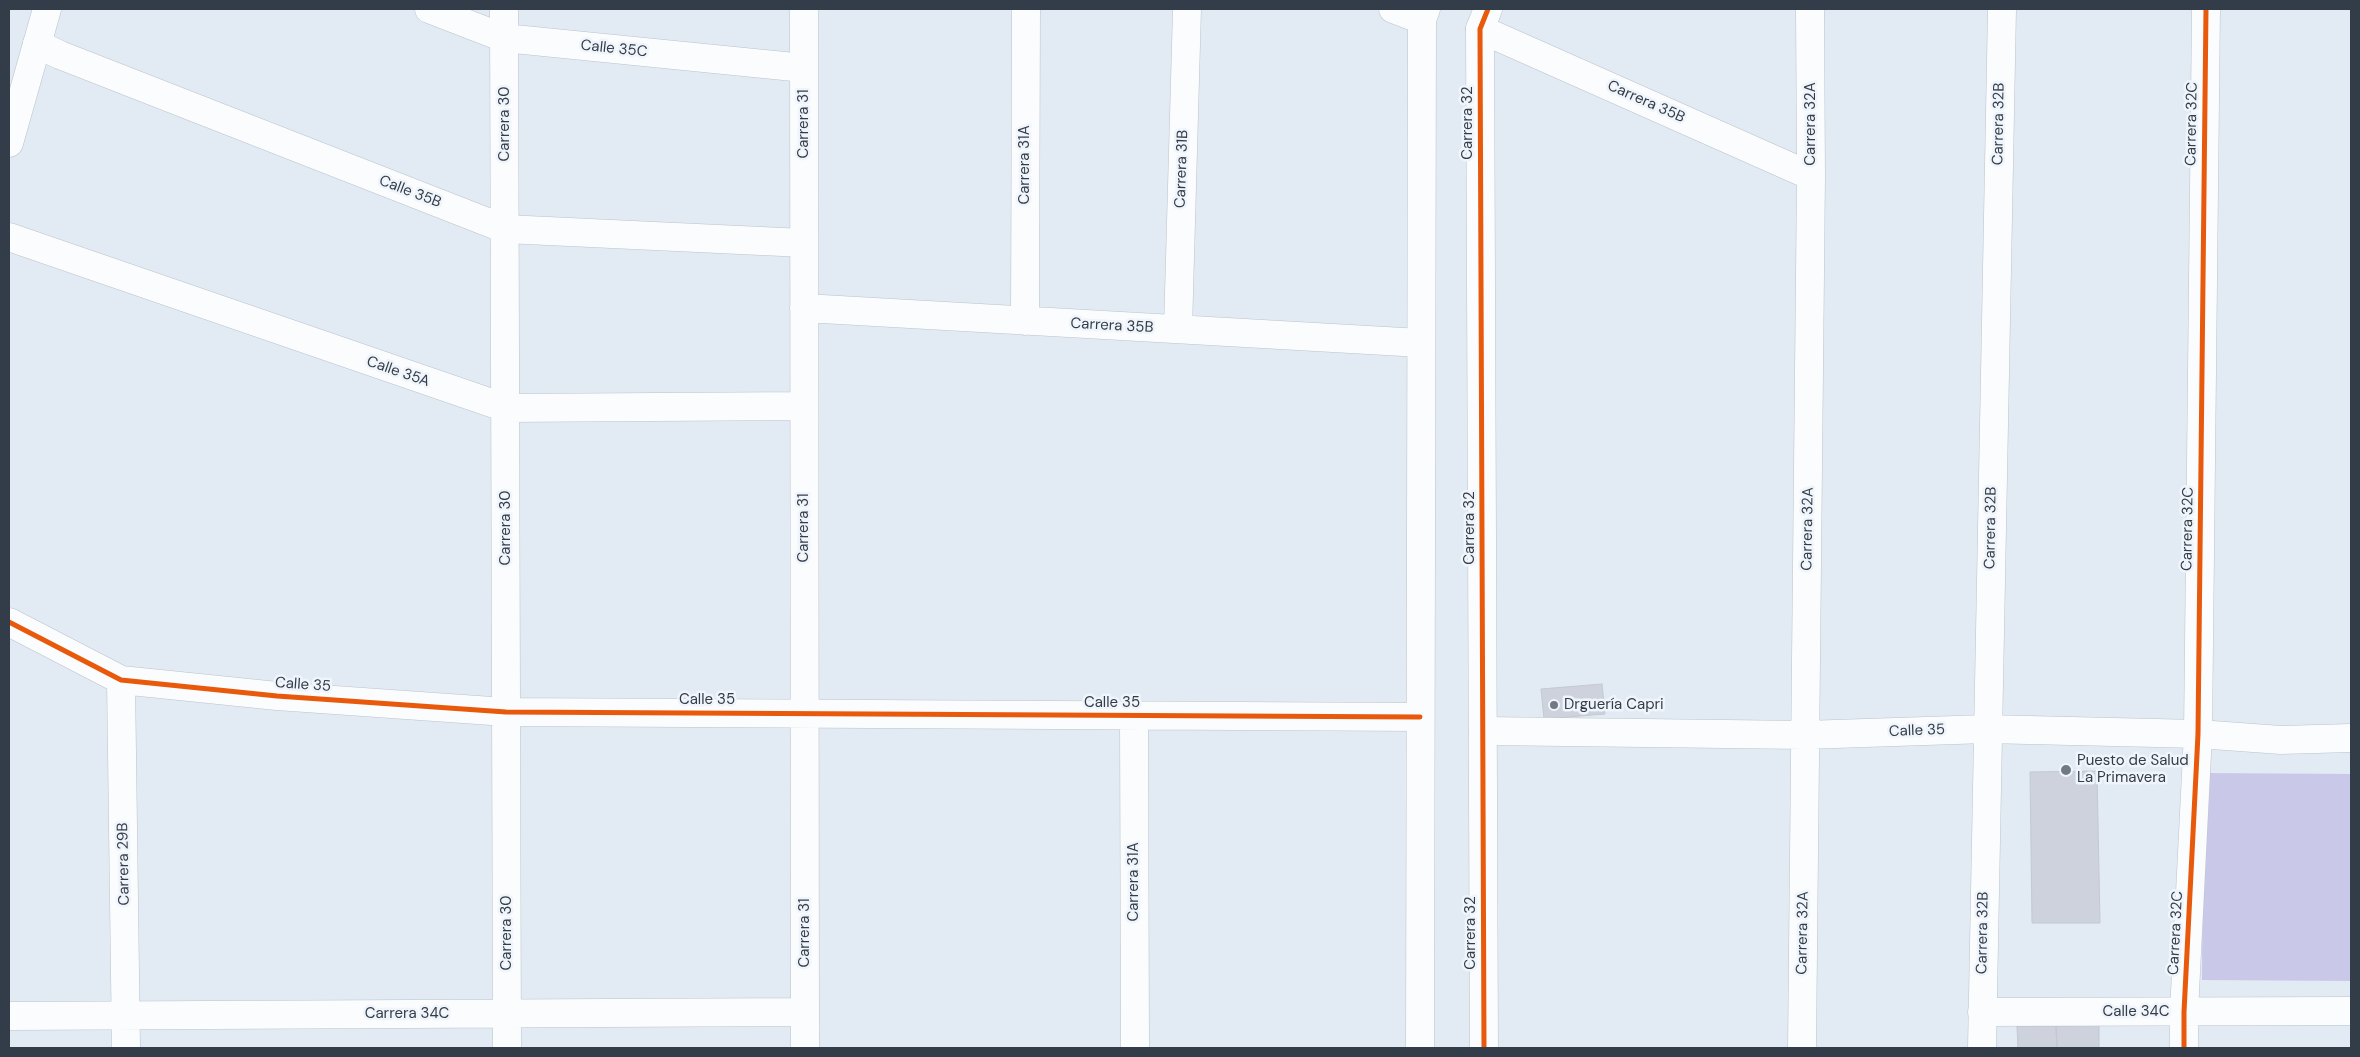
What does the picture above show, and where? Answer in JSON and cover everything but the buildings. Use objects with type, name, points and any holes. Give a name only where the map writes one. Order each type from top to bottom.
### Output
[{"type":"street","points":[[9,143],[47,9]]},
{"type":"street","name":"Calle 35C","points":[[429,9],[504,38],[804,68]]},
{"type":"street","name":"Carrera 30","points":[[504,9],[507,1048]]},
{"type":"street","name":"Carrera 31","points":[[804,9],[805,1048]]},
{"type":"street","name":"Carrera 31A","points":[[1024,321],[1026,9]]},
{"type":"street","name":"Carrera 31B","points":[[1178,329],[1187,9]]},
{"type":"street","points":[[1393,9],[1424,14],[1421,343],[1420,1048]]},
{"type":"street","name":"Carrera 32A","points":[[1802,1048],[1811,176],[1810,9]]},
{"type":"street","name":"Carrera 32B","points":[[1982,1048],[1986,729],[2002,9]]},
{"type":"street","name":"Carrera 32C","points":[[2184,1048],[2184,1012],[2198,734],[2206,9]]},
{"type":"street","name":"Carrera 35B","points":[[1484,19],[1811,176]]},
{"type":"street","name":"Carrera 32","points":[[1484,19],[1484,1048]]},
{"type":"street","name":"Calle 35B","points":[[36,44],[505,229],[804,243]]},
{"type":"street","name":"Calle 35A","points":[[9,237],[506,408],[804,406]]},
{"type":"street","name":"Carrera 35B","points":[[804,308],[1421,343]]},
{"type":"street","name":"Calle 35","points":[[9,622],[121,680],[277,696],[506,712],[1420,716]]},
{"type":"street","name":"Carrera 29B","points":[[121,680],[126,1048]]},
{"type":"street","name":"Carrera 31A","points":[[1134,716],[1135,1048]]},
{"type":"street","name":"Calle 35","points":[[1483,731],[1805,735],[1986,729],[2198,734],[2281,740],[2351,738]]},
{"type":"street","name":"Carrera 34C","points":[[9,1016],[805,1012]]},
{"type":"street","name":"Calle 34C","points":[[1982,1012],[2351,1012]]},
{"type":"shaded area","points":[[2203,773],[2351,774],[2351,981],[2202,980]]},
{"type":"cycle path","points":[[1484,1048],[1480,29],[1488,9]]},
{"type":"cycle path","points":[[2184,1048],[2184,1012],[2198,734],[2206,9]]},
{"type":"cycle path","points":[[9,622],[121,680],[277,696],[506,712],[1420,717]]},
{"type":"place","name":"Drguería Capri","points":[[1554,705]]},
{"type":"place","name":"Puesto de Salud La Primavera","points":[[2066,770]]}]
